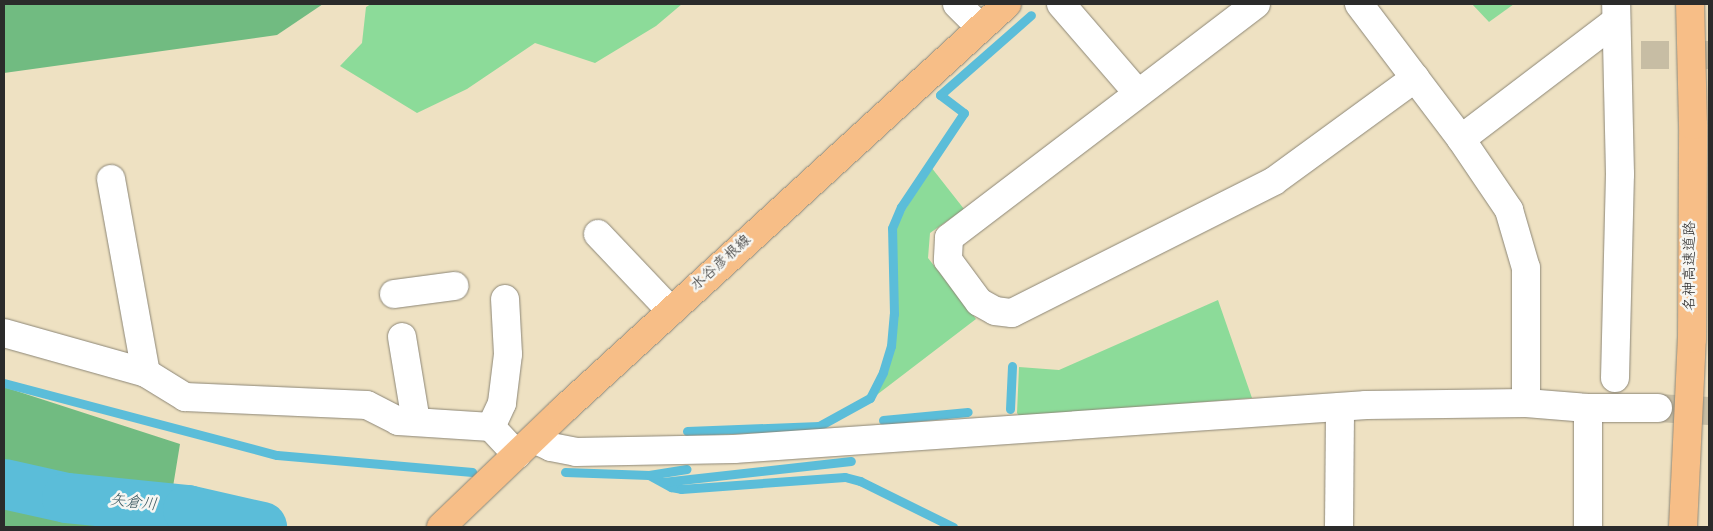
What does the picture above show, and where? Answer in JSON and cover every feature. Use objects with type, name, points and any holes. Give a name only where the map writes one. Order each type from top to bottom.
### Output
[{"type":"main road","name":"水谷彦根線","points":[[441,527],[671,311],[1007,4]]},
{"type":"main road","name":"名神高速道路","points":[[1683,527],[1692,339],[1693,125],[1690,4]]},
{"type":"street","points":[[957,4],[980,28]]},
{"type":"street","points":[[1061,4],[1137,92]]},
{"type":"street","points":[[1256,4],[1137,92],[949,238],[948,260],[979,302],[995,311],[1012,313],[1274,181],[1415,78]]},
{"type":"street","points":[[1359,4],[1498,189],[1518,234],[1528,299],[1526,403]]},
{"type":"street","points":[[1461,139],[1616,12],[1630,55],[1615,378]]},
{"type":"street","points":[[111,179],[146,373]]},
{"type":"street","points":[[598,234],[671,311]]},
{"type":"street","points":[[394,294],[454,286]]},
{"type":"street","points":[[491,427],[502,403],[508,354],[504,299]]},
{"type":"street","points":[[4,333],[146,373],[185,397],[367,405],[398,421],[491,427],[526,447],[551,447],[576,452],[734,449],[1340,408],[1526,403],[1588,408],[1658,408]]},
{"type":"street","points":[[402,337],[416,422]]},
{"type":"street","points":[[1339,527],[1340,408]]},
{"type":"street","points":[[1588,408],[1588,527]]},
{"type":"green space","points":[[4,4],[323,4],[277,35],[4,73]]},
{"type":"green space","points":[[371,4],[682,4],[656,26],[595,63],[535,43],[467,89],[417,113],[340,66],[362,43],[366,7]]},
{"type":"green space","points":[[1472,4],[1514,4],[1489,22]]},
{"type":"green space","points":[[931,167],[964,209],[930,233],[928,258],[976,319],[874,397],[887,371],[894,346],[896,314],[893,230]]},
{"type":"green space","points":[[1218,300],[1252,398],[1020,417],[1017,413],[1019,367],[1059,370]]},
{"type":"green space","points":[[4,387],[180,444],[171,499],[260,520],[279,527],[4,527]]},
{"type":"waterway","points":[[687,431],[819,426],[870,398],[883,372],[891,346],[894,314],[892,228],[901,207],[964,113],[940,95],[1031,15]]},
{"type":"waterway","points":[[1010,409],[1012,366]]},
{"type":"waterway","points":[[4,383],[277,455],[472,472]]},
{"type":"waterway","points":[[883,420],[968,412]]},
{"type":"waterway","points":[[663,482],[851,461]]},
{"type":"waterway","points":[[649,475],[687,469]]},
{"type":"waterway","points":[[565,472],[649,475],[671,487],[681,489],[845,477],[860,481],[953,527]]},
{"type":"waterway","name":"矢倉川","points":[[4,484],[67,498],[188,510],[262,527]]},
{"type":"tunnel","points":[[1641,55],[1709,55]]},
{"type":"tunnel","points":[[1658,408],[1709,411]]}]
